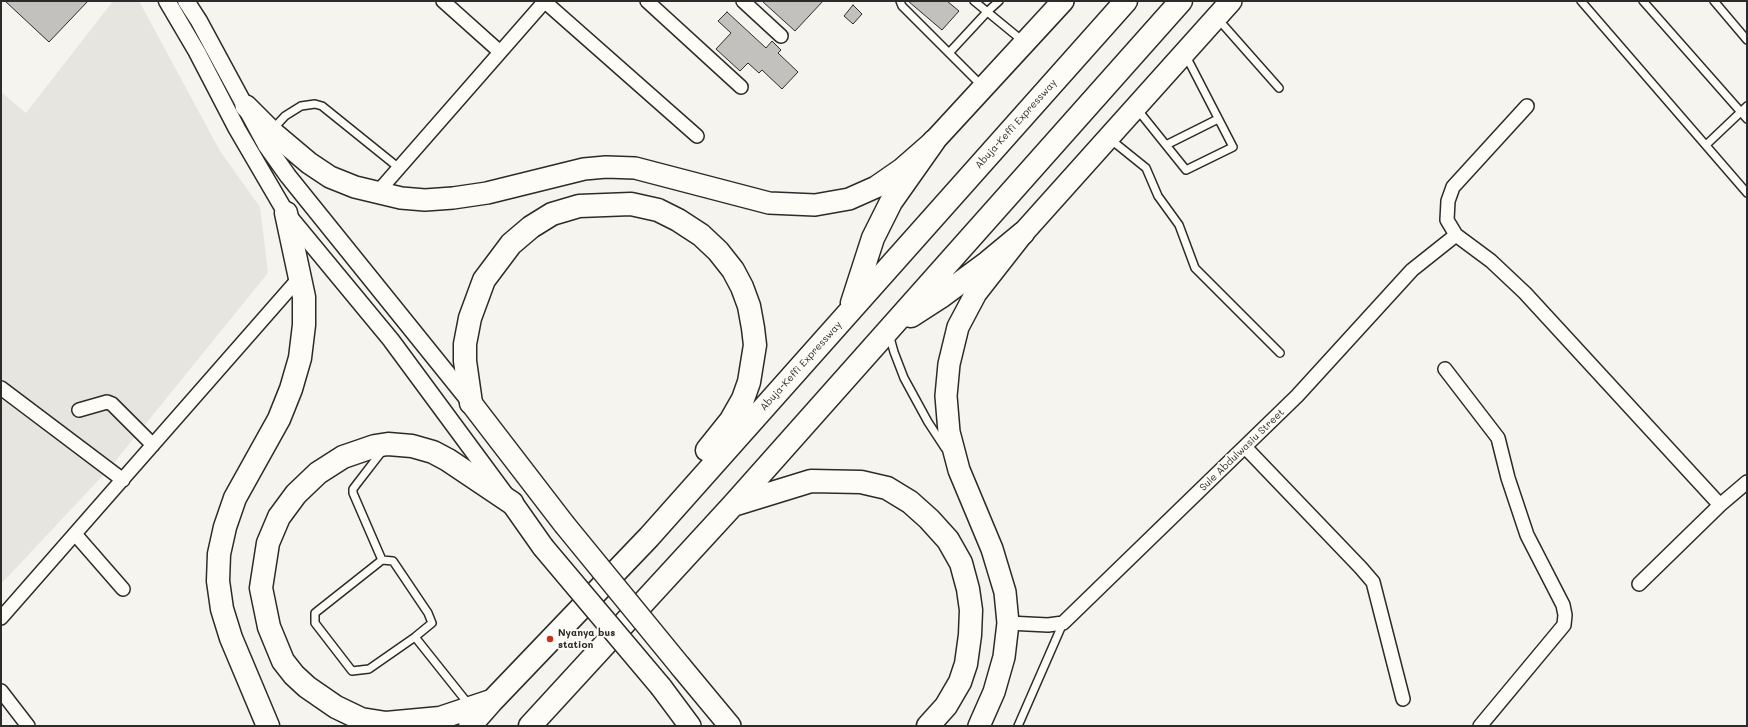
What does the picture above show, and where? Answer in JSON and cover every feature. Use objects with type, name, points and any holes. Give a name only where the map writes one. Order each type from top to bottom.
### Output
[{"type":"highway","name":"Abuja-Keffi Expressway","points":[[471,717],[492,700],[649,537],[1126,1]]},
{"type":"highway","points":[[530,726],[734,505],[1181,1]]},
{"type":"highway","points":[[849,312],[873,238],[891,202],[934,141]]},
{"type":"highway","points":[[471,403],[465,361],[465,344],[470,318],[484,280],[511,244],[531,226],[552,214],[579,206],[631,204],[658,210],[678,220],[701,235],[718,251],[733,270],[742,288],[749,306],[753,328],[753,363],[749,382],[743,399],[731,420],[679,488],[649,537]]},
{"type":"highway","points":[[268,726],[231,638],[222,609],[218,581],[219,554],[225,527],[235,498],[279,419],[292,389],[300,358],[304,325],[304,297],[286,213]]},
{"type":"highway","points":[[888,331],[948,292],[1023,233]]},
{"type":"highway","points":[[471,717],[440,718],[408,724],[386,723],[361,719],[336,707],[307,687],[294,675],[283,661],[269,627],[261,588],[268,543],[279,517],[296,494],[318,473],[344,457],[375,446],[388,444],[412,446],[432,452],[448,460],[512,503]]},
{"type":"highway","points":[[734,505],[811,480],[861,482],[887,488],[910,502],[934,524],[948,540],[961,563],[968,589],[971,610],[970,635],[966,664],[960,682],[946,706],[928,726]]},
{"type":"main road","points":[[246,106],[271,131],[309,163],[330,177],[355,187],[401,198],[425,200],[487,193],[584,169],[606,167],[635,168],[770,203],[815,205],[849,199],[876,187],[902,169],[934,141],[1063,1]]},
{"type":"main road","points":[[979,726],[994,692],[1004,657],[1008,623],[1005,592],[992,549],[960,470],[949,432],[946,396],[949,364],[958,327],[976,293],[1023,233],[1231,1]]},
{"type":"main road","points":[[471,403],[564,524],[730,726]]},
{"type":"main road","points":[[512,503],[543,547],[661,687],[690,726]]},
{"type":"street","points":[[167,1],[197,52],[236,128],[286,213],[391,340],[512,503]]},
{"type":"street","points":[[186,1],[199,21],[266,145],[288,176],[471,403]]},
{"type":"street","points":[[443,1],[500,52]]},
{"type":"street","points":[[377,193],[544,1],[697,136]]},
{"type":"street","points":[[647,1],[741,87]]},
{"type":"street","points":[[743,1],[781,36]]},
{"type":"street","points":[[1527,106],[1453,187],[1448,201],[1446,220],[1456,235],[1491,261],[1525,293],[1720,505]]},
{"type":"street","name":"Sule Abdulwasiu Street","points":[[1062,623],[1297,396],[1412,270],[1456,235]]},
{"type":"street","points":[[1,618],[300,277]]},
{"type":"street","points":[[1445,369],[1498,438],[1508,478],[1527,535],[1563,605],[1565,615],[1564,625],[1480,726]]},
{"type":"street","points":[[1,388],[123,480]]},
{"type":"street","points":[[79,410],[107,402],[112,404],[153,445]]},
{"type":"street","points":[[1245,447],[1361,568],[1372,582],[1403,699]]},
{"type":"street","points":[[1639,584],[1720,505],[1747,482]]},
{"type":"street","points":[[75,534],[123,589]]},
{"type":"street","points":[[1008,623],[1048,625],[1062,623]]},
{"type":"street","points":[[1,691],[28,726]]},
{"type":"lane","points":[[900,1],[902,6],[983,88]]},
{"type":"lane","points":[[974,1],[1025,43]]},
{"type":"lane","points":[[949,53],[987,12],[1000,1]]},
{"type":"lane","points":[[1581,1],[1747,193]]},
{"type":"lane","points":[[1643,1],[1747,119]]},
{"type":"lane","points":[[1714,1],[1747,40]]},
{"type":"lane","points":[[1217,17],[1279,88]]},
{"type":"lane","points":[[1135,107],[1186,170],[1233,147],[1185,53]]},
{"type":"lane","points":[[271,131],[285,116],[301,106],[314,104],[322,106],[399,168]]},
{"type":"lane","points":[[1706,145],[1747,106]]},
{"type":"lane","points":[[1166,145],[1218,119]]},
{"type":"lane","points":[[1109,137],[1146,168],[1158,196],[1179,225],[1195,268],[1280,353]]},
{"type":"lane","points":[[888,331],[904,378],[928,422],[960,470]]},
{"type":"lane","points":[[382,560],[353,489],[388,444]]},
{"type":"lane","points":[[382,560],[393,561],[428,613],[432,623],[415,637],[369,669],[352,671],[315,623],[315,613],[382,560]]},
{"type":"lane","points":[[1018,726],[1062,623]]},
{"type":"lane","points":[[415,637],[471,717]]},
{"type":"shaded area","points":[[113,1],[139,1],[220,151],[260,207],[268,273],[109,469],[1,584],[1,92],[26,113]]},
{"type":"building","points":[[5,1],[88,1],[49,42]]},
{"type":"building","points":[[762,1],[823,1],[795,31]]},
{"type":"building","points":[[908,1],[947,1],[959,11],[942,30]]},
{"type":"building","points":[[853,5],[862,14],[853,24],[844,16]]},
{"type":"building","points":[[727,12],[766,48],[772,41],[781,50],[778,53],[798,72],[782,89],[762,70],[759,73],[748,63],[740,71],[716,49],[731,33],[718,21]]},
{"type":"place","name":"Nyanya bus station","points":[[550,639]]}]
